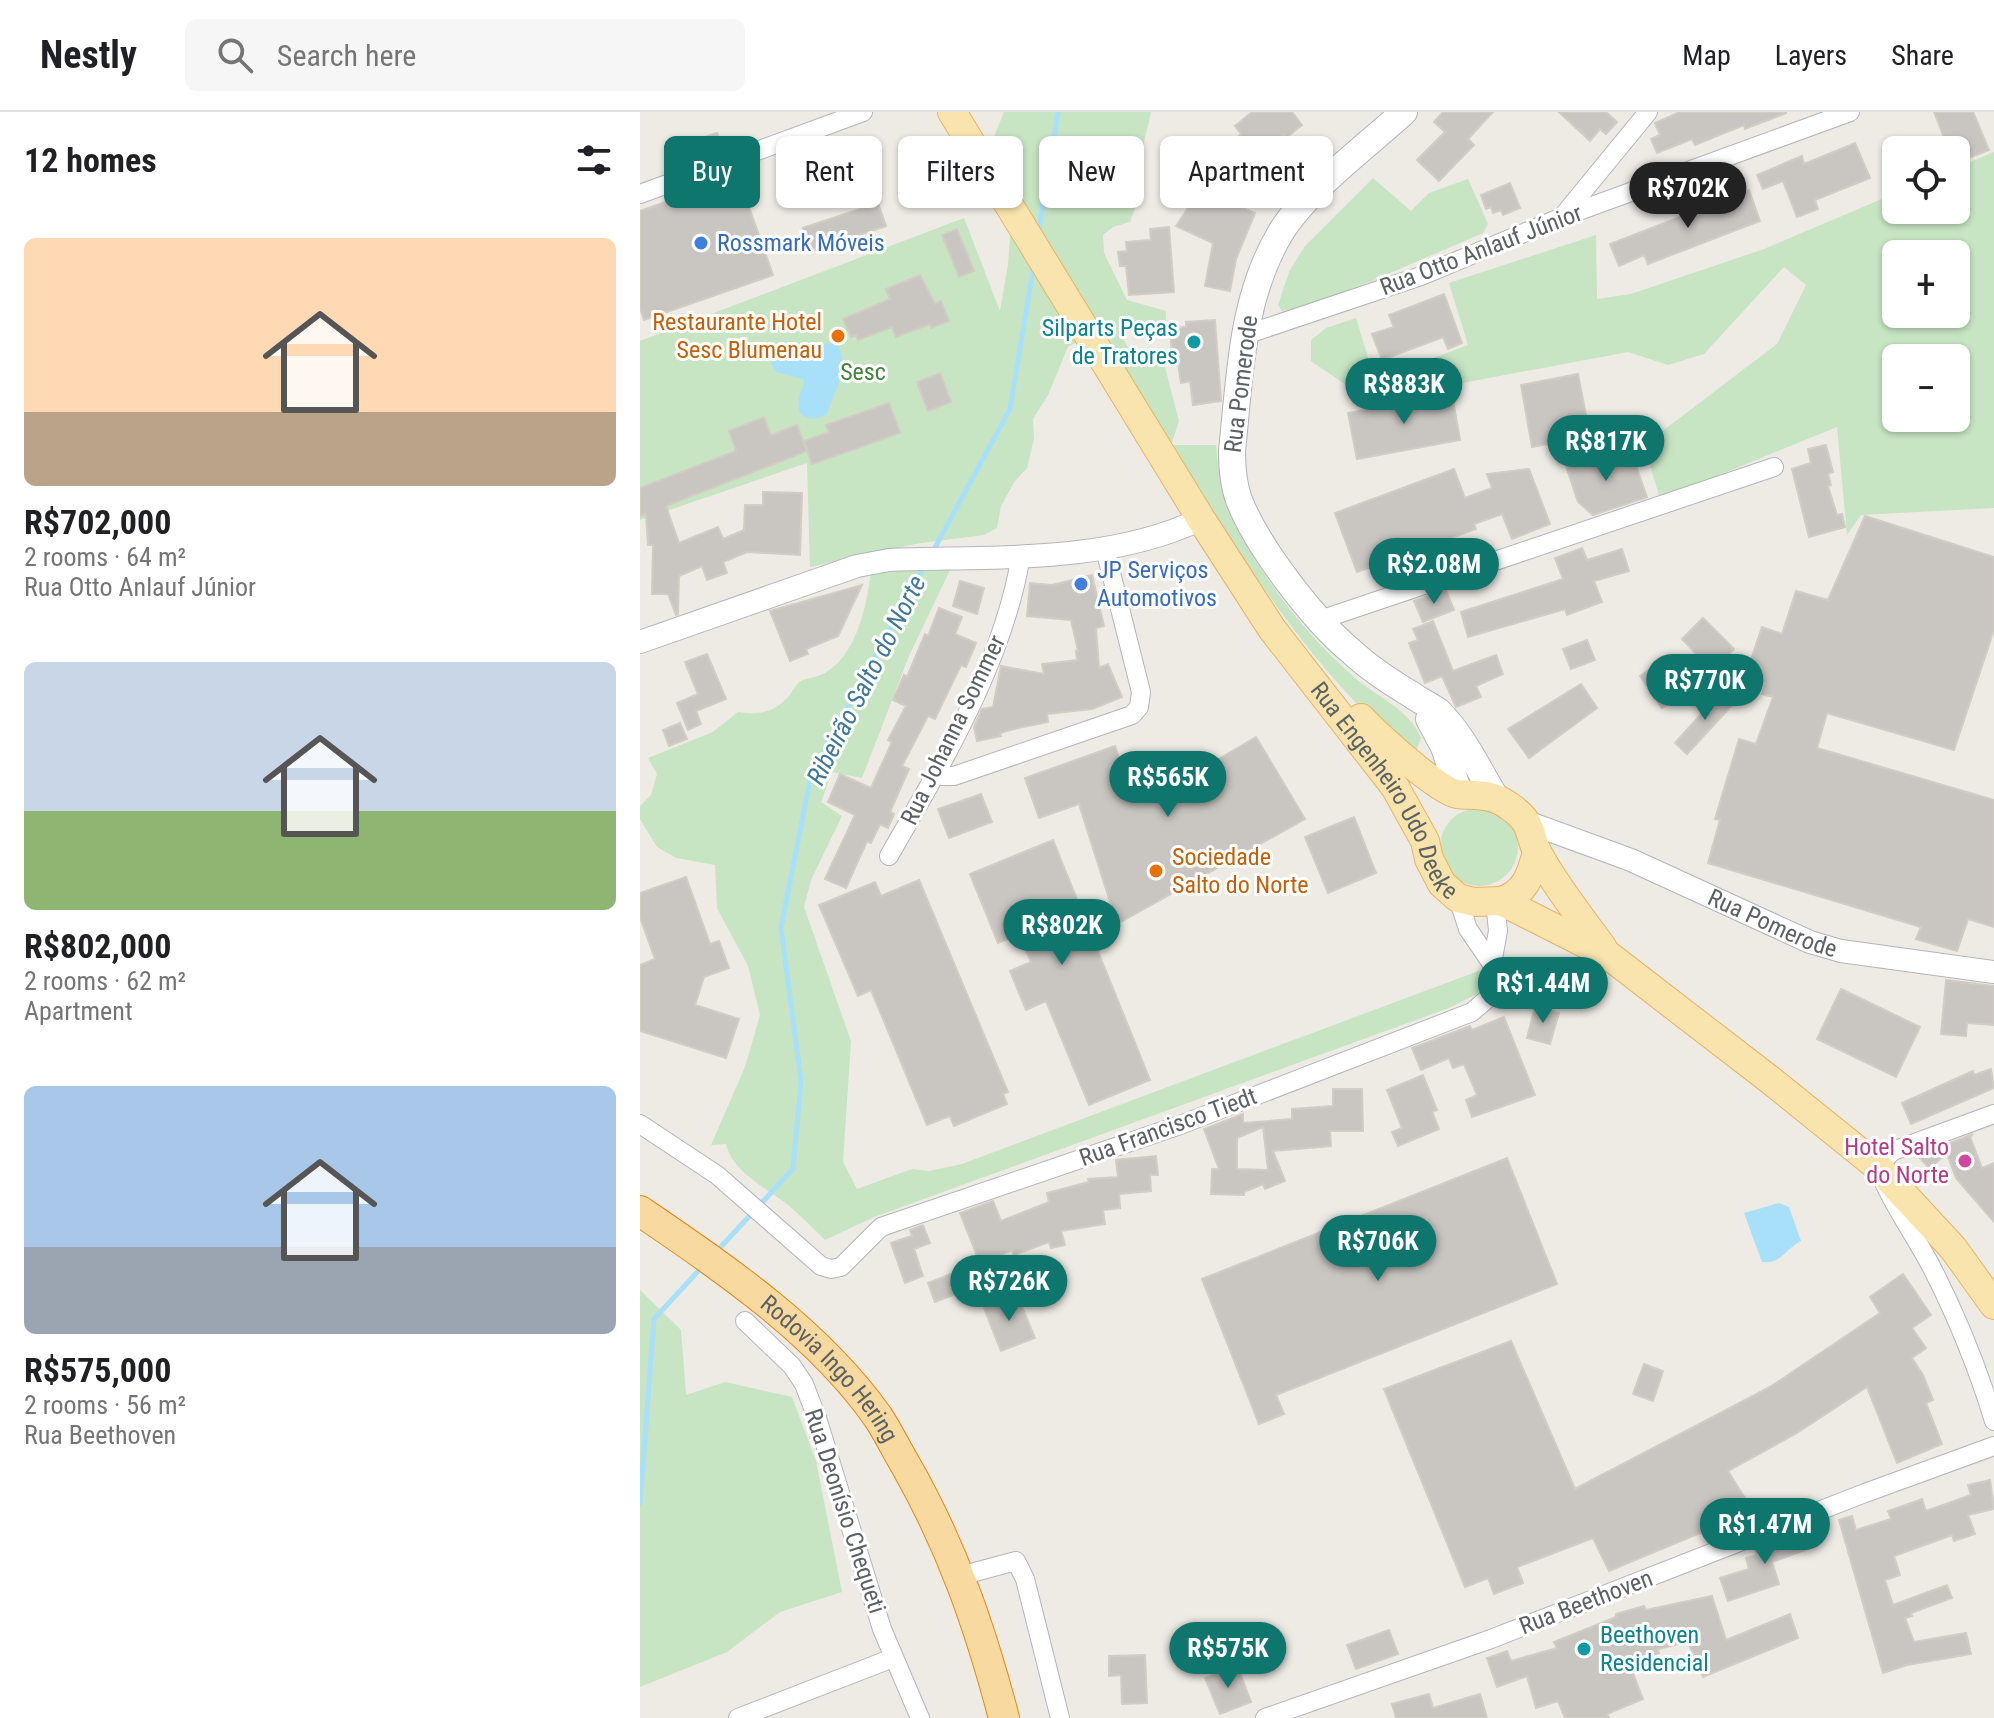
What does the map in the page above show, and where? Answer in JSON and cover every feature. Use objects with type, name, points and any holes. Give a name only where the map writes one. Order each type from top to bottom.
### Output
[{"type":"highway","name":"Rodovia Ingo Hering","points":[[651,1219],[745,1286],[815,1347],[878,1417],[938,1525],[960,1576],[1004,1718]]},
{"type":"main road","name":"Rua Engenheiro Udo Deeke","points":[[952,112],[1201,519],[1290,655],[1395,787],[1425,841],[1435,874],[1451,893],[1474,902],[1498,902],[1608,955],[1877,1166],[1953,1248],[1994,1305]]},
{"type":"main road","name":"Rua Pomerode","points":[[1404,112],[1317,191],[1282,231],[1261,273],[1249,306],[1232,471],[1251,525],[1282,572],[1320,620],[1351,652],[1435,709],[1449,722],[1496,798]]},
{"type":"main road","name":"Rua Engenheiro Udo Deeke","points":[[1247,586],[1345,701],[1389,747],[1457,794],[1485,794],[1509,805],[1562,892],[1608,955]]},
{"type":"main road","name":"Rua Pomerode","points":[[1409,694],[1435,728],[1444,747],[1457,794]]},
{"type":"main road","points":[[1425,841],[1435,816],[1457,794]]},
{"type":"main road","points":[[1498,902],[1519,892],[1531,875],[1533,840]]},
{"type":"street","points":[[640,194],[863,112]]},
{"type":"street","points":[[1562,217],[1648,112]]},
{"type":"street","name":"Rua Otto Anlauf Júnior","points":[[1245,335],[1421,276],[1562,217],[1850,112]]},
{"type":"street","points":[[1320,620],[1774,467]]},
{"type":"street","points":[[640,642],[857,566],[889,560],[1105,549],[1165,536],[1201,519]]},
{"type":"street","points":[[935,776],[954,776],[1132,715],[1139,707],[1141,692],[1105,549]]},
{"type":"street","name":"Rua Johanna Sommer","points":[[889,856],[935,776],[1001,640],[1021,555]]},
{"type":"street","name":"Rua Pomerode","points":[[1533,840],[1564,834],[1631,860],[1810,942],[1841,951],[1994,972]]},
{"type":"street","points":[[1458,898],[1468,929],[1492,964]]},
{"type":"street","name":"Rua Francisco Tiedt","points":[[640,1124],[717,1175],[821,1266],[831,1269],[841,1267],[881,1227],[1180,1125],[1472,1012],[1492,990],[1498,902]]},
{"type":"street","points":[[1994,1114],[1893,1151],[1877,1166],[1891,1198],[1934,1272],[1975,1360],[1994,1421]]},
{"type":"street","name":"Rua Deonísio Chequeti","points":[[745,1321],[792,1366],[804,1384],[893,1658],[920,1718]]},
{"type":"street","name":"Rua Beethoven","points":[[1265,1718],[1491,1639],[1994,1446]]},
{"type":"street","points":[[960,1576],[1016,1561],[1025,1579],[1060,1718]]},
{"type":"street","points":[[738,1718],[893,1658]]},
{"type":"green space","name":"Sesc","points":[[1004,112],[1151,112],[1144,142],[1144,136],[1039,136],[1039,208],[1135,208],[1130,222],[1113,227],[1103,235],[1104,253],[1127,300],[1166,311],[1166,323],[1118,329],[1133,357],[1164,363],[1179,421],[1172,442],[1164,446],[1102,327],[1068,347],[1048,395],[1033,419],[1034,439],[1027,468],[1015,481],[1001,506],[997,528],[984,535],[921,543],[810,567],[807,463],[640,520],[640,341],[964,218],[1000,311],[1008,264],[1012,208],[1023,208],[1023,136],[994,136]]},
{"type":"green space","points":[[1994,152],[1994,508],[1861,515],[1847,535],[1837,427],[1660,499],[1644,445],[1777,344],[1806,285],[1784,267],[1704,354],[1668,365],[1628,352],[1361,402],[1352,389],[1311,361],[1311,340],[1326,328],[1356,318],[1375,380],[1468,345],[1449,283],[1596,235],[1597,299],[1631,294],[1764,249],[1882,199],[1882,224],[1970,224],[1970,162]]},
{"type":"green space","points":[[1373,178],[1411,211],[1429,193],[1468,179],[1488,224],[1483,233],[1374,280],[1305,307],[1282,311],[1278,305],[1289,272],[1305,246]]},
{"type":"green space","points":[[1172,445],[1216,445],[1231,510],[1264,573],[1284,602],[1330,655],[1409,719],[1421,738],[1417,749],[1411,749],[1365,712],[1306,645],[1236,547]]},
{"type":"green space","points":[[951,568],[909,656],[862,778],[832,772],[821,802],[842,816],[811,880],[804,907],[851,1041],[843,1162],[857,1189],[912,1169],[929,1171],[962,1164],[1481,970],[1484,978],[1477,994],[1449,1008],[874,1217],[825,1240],[788,1205],[751,1179],[736,1163],[726,1144],[711,1145],[745,1067],[760,1015],[748,966],[717,908],[715,865],[676,858],[657,847],[640,819],[640,806],[651,795],[657,774],[648,758],[713,732],[738,712],[760,713],[772,709],[784,701],[801,681],[822,675],[836,665],[858,629],[871,573]]},
{"type":"green space","points":[[1479,808],[1494,811],[1507,819],[1515,832],[1518,847],[1515,862],[1507,875],[1494,883],[1479,886],[1464,883],[1451,875],[1443,862],[1440,847],[1443,832],[1451,819],[1464,811]]},
{"type":"green space","points":[[640,1290],[681,1330],[686,1395],[725,1382],[792,1397],[816,1461],[842,1592],[780,1612],[727,1652],[640,1687]]},
{"type":"water","points":[[780,343],[837,345],[841,353],[842,370],[837,388],[827,414],[820,418],[813,419],[800,413],[803,379],[776,372],[771,363],[772,350]]},
{"type":"water","points":[[1779,1203],[1789,1207],[1801,1241],[1779,1259],[1762,1262],[1744,1213]]},
{"type":"building","points":[[1252,112],[1292,112],[1302,125],[1288,136],[1239,136],[1241,134],[1235,126]]},
{"type":"building","points":[[1443,112],[1493,112],[1468,139],[1474,145],[1439,181],[1417,160],[1445,132],[1434,122]]},
{"type":"building","points":[[1559,112],[1606,112],[1617,122],[1606,134],[1600,129],[1590,141]]},
{"type":"building","points":[[1680,112],[1786,113],[1745,129],[1744,125],[1695,145],[1692,139],[1657,153],[1651,139],[1660,135],[1655,123]]},
{"type":"building","points":[[1934,112],[1973,112],[1989,150],[1970,157],[1970,136],[1943,136]]},
{"type":"building","points":[[1855,143],[1870,178],[1815,200],[1818,209],[1797,217],[1783,181],[1763,189],[1757,175],[1802,156],[1804,164]]},
{"type":"building","points":[[1510,183],[1520,208],[1503,215],[1501,210],[1493,213],[1491,207],[1486,209],[1481,195]]},
{"type":"building","points":[[1749,190],[1760,221],[1648,264],[1644,255],[1619,266],[1610,244]]},
{"type":"building","name":"Rossmark Móveis","points":[[664,202],[664,208],[749,208],[773,275],[644,320],[640,308],[640,211]]},
{"type":"building","points":[[863,208],[880,208],[886,226],[811,251],[803,228]]},
{"type":"building","points":[[1188,208],[1243,208],[1255,213],[1236,259],[1230,291],[1205,286],[1213,243],[1176,226]]},
{"type":"building","points":[[1169,227],[1174,292],[1129,295],[1126,266],[1120,266],[1118,252],[1127,251],[1126,242],[1151,240],[1150,229]]},
{"type":"building","points":[[957,229],[974,271],[959,277],[942,235]]},
{"type":"building","points":[[920,275],[935,304],[941,301],[949,321],[931,328],[930,324],[896,337],[892,327],[858,340],[856,335],[851,337],[843,319],[890,299],[886,289]]},
{"type":"building","points":[[1444,294],[1462,343],[1448,349],[1443,337],[1382,360],[1372,334],[1394,327],[1389,315]]},
{"type":"building","points":[[1215,320],[1221,401],[1193,405],[1190,381],[1181,383],[1177,357],[1172,357],[1170,328],[1186,327],[1186,322]]},
{"type":"building","points":[[940,373],[951,402],[928,411],[917,382]]},
{"type":"building","points":[[1578,374],[1590,436],[1532,447],[1521,385]]},
{"type":"building","points":[[1452,394],[1460,440],[1357,459],[1348,413]]},
{"type":"building","points":[[889,403],[900,433],[812,464],[804,441],[829,432],[826,425]]},
{"type":"building","points":[[764,417],[771,435],[797,425],[807,451],[666,506],[679,543],[718,527],[723,539],[744,530],[745,505],[763,505],[763,492],[802,493],[800,555],[747,552],[723,562],[727,573],[707,580],[702,566],[679,576],[676,615],[668,594],[652,594],[653,545],[648,545],[646,514],[640,516],[640,488],[736,451],[729,431]]},
{"type":"building","points":[[1826,445],[1833,472],[1828,474],[1831,485],[1828,486],[1837,515],[1842,514],[1845,527],[1809,537],[1792,469],[1811,463],[1808,449]]},
{"type":"building","points":[[1633,457],[1647,497],[1593,515],[1578,502],[1565,463]]},
{"type":"building","points":[[1454,469],[1465,498],[1492,488],[1487,474],[1529,469],[1550,524],[1512,539],[1502,514],[1474,524],[1476,529],[1357,572],[1335,513]]},
{"type":"building","points":[[1865,516],[1994,557],[1994,630],[1954,750],[1827,713],[1817,748],[1994,800],[1994,927],[1968,919],[1957,951],[1916,939],[1921,927],[1708,863],[1720,820],[1715,819],[1739,739],[1756,744],[1773,697],[1762,694],[1765,683],[1757,681],[1759,675],[1738,698],[1762,627],[1782,634],[1796,591],[1828,600]]},
{"type":"building","points":[[1582,548],[1587,560],[1622,549],[1629,571],[1594,581],[1602,602],[1567,615],[1565,609],[1468,637],[1461,612],[1563,579],[1555,558]]},
{"type":"building","points":[[1092,575],[1104,626],[1096,628],[1099,668],[1108,664],[1122,697],[1092,709],[1047,714],[1048,722],[977,741],[974,727],[982,709],[993,707],[1001,666],[1044,674],[1042,664],[1077,660],[1071,620],[1027,616],[1030,583],[1052,585]]},
{"type":"building","points":[[960,581],[984,588],[977,614],[953,606]]},
{"type":"building","points":[[862,585],[838,636],[806,649],[808,654],[790,661],[770,611]]},
{"type":"building","points":[[1446,590],[1454,610],[1423,622],[1414,601]]},
{"type":"building","points":[[939,608],[962,617],[955,634],[976,643],[966,667],[961,665],[935,719],[928,716],[902,766],[909,769],[890,812],[894,814],[888,828],[880,824],[871,843],[867,841],[846,888],[825,879],[855,815],[828,802],[840,774],[871,788],[892,742],[888,740],[906,706],[893,700],[904,675],[907,677],[925,634],[928,636]]},
{"type":"building","points":[[1703,618],[1734,649],[1717,666],[1704,662],[1682,639]]},
{"type":"building","points":[[1433,621],[1453,671],[1496,655],[1503,674],[1476,686],[1481,697],[1456,707],[1442,676],[1425,683],[1409,643],[1418,640],[1413,629]]},
{"type":"building","points":[[1587,640],[1595,660],[1571,669],[1563,649]]},
{"type":"building","points":[[707,654],[726,699],[696,711],[701,724],[688,730],[677,703],[698,694],[685,662]]},
{"type":"building","points":[[1660,662],[1683,694],[1662,708],[1640,676]]},
{"type":"building","points":[[1581,684],[1597,708],[1529,758],[1508,729]]},
{"type":"building","points":[[1723,690],[1735,702],[1687,754],[1675,743]]},
{"type":"building","points":[[680,723],[687,739],[669,746],[663,730]]},
{"type":"building","name":"Sociedade Salto do Norte","points":[[1256,737],[1305,819],[1117,924],[1079,804],[1039,818],[1025,778],[1115,746],[1129,788],[1169,773],[1175,785]]},
{"type":"building","points":[[981,794],[992,822],[949,838],[938,809]]},
{"type":"building","points":[[1354,817],[1376,873],[1328,893],[1305,837]]},
{"type":"building","points":[[1053,840],[1150,1080],[1089,1105],[1046,1001],[1026,1010],[1010,971],[1031,962],[1019,934],[998,943],[970,874]]},
{"type":"building","points":[[686,877],[710,944],[719,941],[729,968],[704,977],[695,1005],[739,1019],[726,1058],[640,1031],[640,965],[655,959],[640,917],[640,893]]},
{"type":"building","points":[[919,880],[1008,1092],[1003,1094],[1007,1104],[954,1126],[950,1116],[927,1125],[871,990],[858,996],[819,905],[875,882],[881,896]]},
{"type":"building","points":[[1946,980],[1994,986],[1994,1025],[1967,1023],[1966,1036],[1941,1034]]},
{"type":"building","points":[[1841,989],[1920,1027],[1896,1077],[1817,1039]]},
{"type":"building","points":[[1535,1007],[1559,1013],[1550,1044],[1527,1038]]},
{"type":"building","points":[[1504,1017],[1535,1095],[1472,1117],[1466,1100],[1477,1095],[1464,1064],[1453,1068],[1449,1058],[1421,1070],[1412,1048]]},
{"type":"building","points":[[1991,1069],[1994,1088],[1911,1124],[1902,1103],[1973,1071],[1974,1075]]},
{"type":"building","points":[[1423,1075],[1437,1110],[1432,1112],[1439,1129],[1398,1146],[1392,1132],[1402,1128],[1387,1090]]},
{"type":"building","points":[[1333,1089],[1362,1089],[1363,1131],[1330,1131],[1331,1146],[1273,1151],[1285,1181],[1265,1189],[1263,1184],[1244,1192],[1244,1195],[1211,1194],[1212,1169],[1219,1169],[1204,1129],[1243,1114],[1243,1123],[1292,1119],[1292,1109],[1333,1106]],"holes":[[[1263,1127],[1268,1170],[1237,1169],[1237,1138]]]},
{"type":"building","points":[[1973,1134],[1970,1137],[1982,1168],[1994,1163],[1994,1222],[1956,1178],[1947,1154],[1929,1168],[1918,1156]]},
{"type":"building","points":[[1156,1156],[1158,1175],[1150,1175],[1151,1191],[1119,1194],[1120,1208],[1103,1210],[1105,1224],[1061,1231],[1065,1245],[1051,1248],[1049,1242],[1014,1255],[1012,1250],[980,1263],[960,1213],[993,1201],[1001,1221],[1049,1202],[1047,1193],[1089,1182],[1088,1179],[1118,1177],[1116,1160]]},
{"type":"building","points":[[1507,1158],[1557,1284],[1276,1395],[1284,1414],[1259,1424],[1202,1279]]},
{"type":"building","points":[[923,1225],[930,1243],[914,1249],[923,1276],[905,1283],[891,1243],[912,1236],[910,1230]]},
{"type":"building","points":[[969,1267],[977,1286],[935,1302],[928,1283]]},
{"type":"building","points":[[1903,1274],[1931,1315],[1912,1328],[1926,1348],[1912,1358],[1933,1400],[1926,1403],[1942,1444],[1897,1463],[1867,1387],[1797,1433],[1728,1471],[1753,1511],[1609,1571],[1593,1538],[1517,1567],[1523,1583],[1494,1594],[1488,1578],[1465,1587],[1384,1389],[1511,1341],[1575,1489],[1770,1387],[1880,1313],[1870,1297]]},
{"type":"building","points":[[1017,1295],[1035,1338],[1001,1351],[984,1308]]},
{"type":"building","points":[[1644,1364],[1663,1371],[1653,1401],[1633,1394]]},
{"type":"building","points":[[1990,1480],[1994,1509],[1968,1515],[1975,1534],[1954,1541],[1952,1535],[1894,1556],[1900,1575],[1885,1580],[1893,1605],[1947,1585],[1952,1598],[1905,1618],[1914,1642],[1966,1633],[1971,1654],[1907,1665],[1883,1673],[1839,1520],[1852,1516],[1856,1530],[1891,1519],[1888,1511],[1922,1499],[1926,1511],[1971,1495],[1968,1485]]},
{"type":"building","points":[[1810,1530],[1816,1546],[1772,1562],[1779,1584],[1728,1601],[1720,1578],[1749,1569],[1746,1558],[1757,1555],[1755,1549]]},
{"type":"building","points":[[1712,1596],[1726,1640],[1790,1614],[1798,1638],[1703,1677],[1688,1642],[1658,1649],[1659,1653],[1629,1663],[1643,1699],[1607,1714],[1609,1718],[1565,1718],[1558,1701],[1536,1708],[1527,1676],[1497,1687],[1487,1658],[1507,1651],[1511,1661],[1557,1648],[1554,1642],[1616,1617],[1616,1614],[1644,1606],[1646,1610]]},
{"type":"building","points":[[1389,1630],[1398,1654],[1356,1669],[1347,1645]]},
{"type":"building","points":[[1145,1655],[1147,1703],[1122,1704],[1121,1675],[1109,1676],[1109,1656]]},
{"type":"building","points":[[1237,1665],[1251,1702],[1220,1714],[1205,1678]]},
{"type":"building","points":[[1429,1694],[1433,1708],[1480,1694],[1487,1718],[1396,1718],[1392,1704]]},
{"type":"waterway","name":"Ribeirão Salto do Norte","points":[[1038,235],[1058,112]]},
{"type":"waterway","name":"Ribeirão Salto do Norte","points":[[932,553],[1010,409],[1034,264]]},
{"type":"waterway","name":"Ribeirão Salto do Norte","points":[[717,1251],[793,1169],[801,1081],[781,928],[811,775],[925,565]]},
{"type":"waterway","name":"Ribeirão Salto do Norte","points":[[640,1503],[654,1319],[702,1267]]},
{"type":"place","name":"Rossmark Móveis","points":[[701,243]]},
{"type":"place","name":"Restaurante Hotel Sesc Blumenau","points":[[838,336]]},
{"type":"place","name":"Silparts Peças de Tratores","points":[[1194,342]]},
{"type":"place","name":"JP Serviços Automotivos","points":[[1081,584]]},
{"type":"place","name":"Sociedade Salto do Norte","points":[[1156,871]]},
{"type":"place","name":"Hotel Salto do Norte","points":[[1965,1161]]},
{"type":"place","name":"Beethoven Residencial","points":[[1584,1649]]}]
